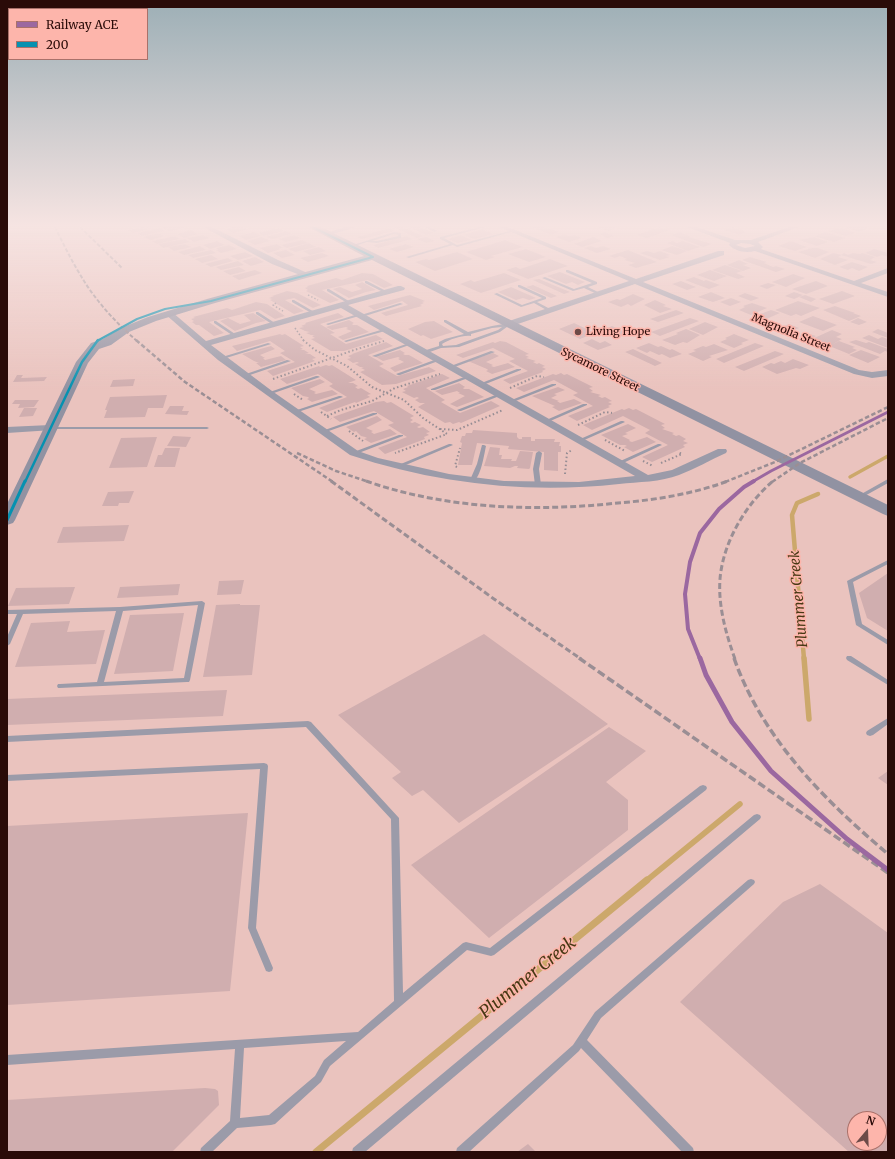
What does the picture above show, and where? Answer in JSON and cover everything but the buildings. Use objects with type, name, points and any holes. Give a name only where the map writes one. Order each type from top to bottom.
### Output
[{"type":"street","points":[[123,328],[211,301],[285,281]]},
{"type":"street","name":"Sycamore Street","points":[[422,281],[888,511]]},
{"type":"street","points":[[849,281],[888,295]]},
{"type":"street","points":[[855,283],[860,281]]},
{"type":"street","points":[[509,324],[637,282]]},
{"type":"street","name":"Magnolia Street","points":[[637,282],[857,372],[872,375],[888,373]]},
{"type":"street","points":[[204,344],[276,325],[401,288]]},
{"type":"street","points":[[7,520],[82,362],[95,346],[107,342],[123,328],[164,310],[198,301],[211,301]]},
{"type":"street","points":[[346,304],[360,316],[439,360],[447,369],[469,377],[646,478]]},
{"type":"street","points":[[169,314],[221,358],[354,453],[399,466],[449,477],[504,484],[579,485],[646,478],[675,473],[722,451]]},
{"type":"street","points":[[7,430],[50,428]]},
{"type":"lane","points":[[552,281],[574,290],[596,283],[591,281]]},
{"type":"lane","points":[[366,282],[386,292]]},
{"type":"lane","points":[[496,294],[522,306],[545,298],[519,286]]},
{"type":"lane","points":[[585,287],[600,294]]},
{"type":"lane","points":[[328,290],[346,304]]},
{"type":"lane","points":[[293,301],[314,313]]},
{"type":"lane","points":[[534,302],[551,311]]},
{"type":"lane","points":[[328,324],[401,304]]},
{"type":"lane","points":[[256,313],[276,325]]},
{"type":"lane","points":[[446,321],[476,339]]},
{"type":"lane","points":[[215,322],[236,336]]},
{"type":"lane","points":[[441,347],[440,343],[446,340],[492,327],[509,324]]},
{"type":"lane","points":[[424,352],[441,347],[457,346],[499,331],[509,324]]},
{"type":"lane","points":[[346,342],[384,330]]},
{"type":"lane","points":[[221,358],[269,344]]},
{"type":"lane","points":[[374,356],[410,344]]},
{"type":"lane","points":[[447,369],[493,352]]},
{"type":"lane","points":[[398,374],[439,360]]},
{"type":"lane","points":[[245,375],[289,361]]},
{"type":"lane","points":[[481,384],[519,370]]},
{"type":"lane","points":[[269,393],[318,377]]},
{"type":"lane","points":[[433,389],[469,377]]},
{"type":"lane","points":[[511,401],[554,385]]},
{"type":"lane","points":[[459,410],[500,395]]},
{"type":"lane","points":[[296,411],[341,397]]},
{"type":"lane","points":[[546,421],[585,405]]},
{"type":"lane","points":[[324,431],[375,414]]},
{"type":"lane","points":[[580,440],[622,422]]},
{"type":"lane","points":[[50,428],[207,428]]},
{"type":"lane","points":[[354,453],[401,436]]},
{"type":"lane","points":[[399,466],[451,445]]},
{"type":"lane","points":[[619,463],[660,445]]},
{"type":"lane","points":[[473,480],[478,469],[484,446]]},
{"type":"lane","points":[[538,485],[537,474],[539,453]]},
{"type":"lane","points":[[859,497],[888,481]]},
{"type":"lane","points":[[888,562],[850,581],[859,625],[888,643]]},
{"type":"lane","points":[[7,612],[120,609],[202,603],[187,680],[60,686]]},
{"type":"lane","points":[[100,684],[120,609]]},
{"type":"lane","points":[[7,644],[21,612]]},
{"type":"lane","points":[[849,658],[888,683]]},
{"type":"lane","points":[[870,733],[888,721]]},
{"type":"lane","points":[[7,739],[308,724],[396,818],[399,1003]]},
{"type":"lane","points":[[7,778],[264,766],[252,928],[269,968]]},
{"type":"lane","points":[[205,1152],[235,1123],[271,1120],[318,1079],[327,1062],[466,946],[491,952],[703,788]]},
{"type":"lane","points":[[357,1152],[757,817]]},
{"type":"lane","points":[[462,1152],[576,1048],[598,1015],[751,882]]},
{"type":"lane","points":[[7,1060],[360,1036]]},
{"type":"lane","points":[[581,1041],[688,1152]]},
{"type":"lane","points":[[235,1123],[240,1044]]},
{"type":"path","points":[[276,303],[273,305],[286,312]]},
{"type":"path","points":[[293,327],[309,345],[352,370],[372,387],[404,400],[423,418],[451,436]]},
{"type":"path","points":[[273,379],[354,350],[388,340]]},
{"type":"path","points":[[327,416],[341,410],[372,401],[401,385],[428,378],[447,369]]},
{"type":"path","points":[[510,388],[537,376],[544,377]]},
{"type":"path","points":[[454,433],[477,420],[503,410]]},
{"type":"path","points":[[578,425],[605,412],[612,413]]},
{"type":"path","points":[[439,429],[457,430]]},
{"type":"path","points":[[388,456],[447,434]]},
{"type":"path","points":[[460,447],[455,466],[478,469]]},
{"type":"path","points":[[565,474],[567,453],[572,450]]},
{"type":"path","points":[[661,464],[682,454],[678,452]]},
{"type":"path","points":[[537,474],[572,474]]},
{"type":"waterway","name":"Plummer Creek","points":[[850,477],[888,456]]},
{"type":"waterway","name":"Plummer Creek","points":[[804,659],[792,515],[797,503],[818,494]]},
{"type":"waterway","name":"Plummer Creek","points":[[804,658],[809,719]]},
{"type":"waterway","name":"Plummer Creek","points":[[646,881],[740,804]]},
{"type":"waterway","name":"Plummer Creek","points":[[316,1152],[647,880]]},
{"type":"railway","points":[[85,281],[99,302],[121,327],[137,341]]},
{"type":"railway","points":[[136,340],[185,382],[333,482]]},
{"type":"railway","points":[[725,482],[775,462],[888,407]]},
{"type":"railway","points":[[772,482],[800,463],[888,418]]},
{"type":"railway","points":[[297,453],[336,471],[366,481]]},
{"type":"railway","points":[[331,481],[494,599],[581,659]]},
{"type":"railway","points":[[366,481],[427,498],[490,506],[522,507],[586,506],[646,500],[688,493],[728,481]]},
{"type":"railway","points":[[735,659],[721,610],[720,579],[722,565],[731,538],[745,512],[763,490],[773,481]]},
{"type":"railway","points":[[579,658],[888,873]]},
{"type":"railway","points":[[734,658],[746,687],[761,715],[778,741],[819,790],[864,834],[888,854]]},
{"type":"rail line","name":"ACE","points":[[888,412],[771,471],[744,487],[719,509],[700,533],[690,562],[685,594],[688,629],[706,675],[732,722],[771,771],[847,839],[888,870]]},
{"type":"transit line","name":"200","points":[[7,520],[82,362],[95,346],[96,341],[137,319],[165,309],[180,305],[211,301],[284,281]]},
{"type":"place","name":"Living Hope","points":[[578,332]]}]
